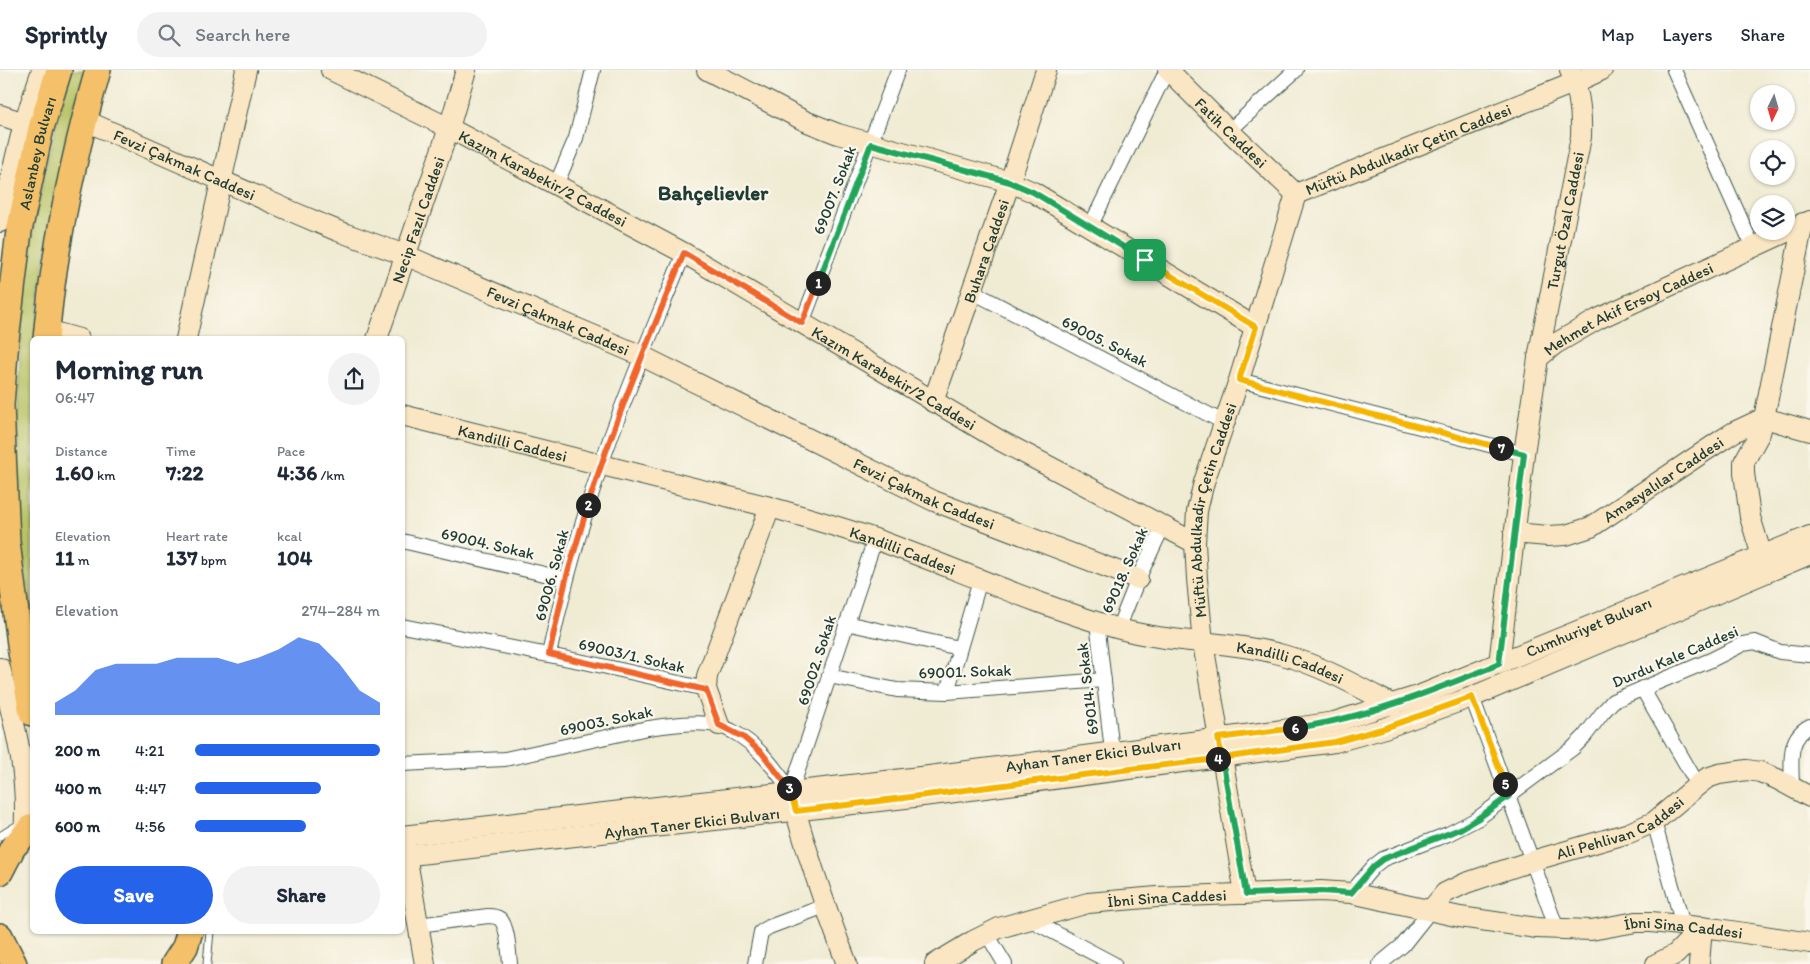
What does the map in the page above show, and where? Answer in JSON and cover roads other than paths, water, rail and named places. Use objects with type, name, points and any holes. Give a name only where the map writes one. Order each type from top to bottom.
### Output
[{"type":"highway","name":"Aslanbey Bulvarı","points":[[18,706],[20,643],[8,551],[1,404],[7,260],[19,231],[33,125],[59,70]]},
{"type":"highway","points":[[48,336],[52,281],[59,237],[84,120],[98,70]]},
{"type":"highway","points":[[1,866],[23,828]]},
{"type":"highway","points":[[174,964],[185,946],[189,934]]},
{"type":"highway","points":[[0,936],[8,958]]},
{"type":"street","points":[[0,222],[33,125],[42,70]]},
{"type":"street","points":[[187,336],[246,70]]},
{"type":"street","name":"Kazım Karabekir/2 Caddesi","points":[[331,70],[449,128],[684,253],[999,440],[1195,543]]},
{"type":"street","name":"Necip Fazıl Caddesi","points":[[378,336],[449,128],[466,70]]},
{"type":"street","points":[[556,185],[576,138],[593,70]]},
{"type":"street","points":[[706,70],[805,121],[838,134],[1010,182],[1033,192],[1256,327]]},
{"type":"street","name":"69007. Sokak","points":[[802,323],[898,70]]},
{"type":"street","name":"Buhara Caddesi","points":[[933,402],[1010,182],[1046,70]]},
{"type":"street","points":[[1090,227],[1168,70]]},
{"type":"street","name":"Fatih Caddesi","points":[[1168,70],[1296,194]]},
{"type":"street","points":[[1229,131],[1296,70]]},
{"type":"street","name":"Müftü Abdulkadir Çetin Caddesi","points":[[1246,894],[1203,643],[1195,543],[1197,511],[1204,482],[1256,327],[1296,194],[1573,76],[1602,70]]},
{"type":"street","points":[[1674,70],[1753,247]]},
{"type":"street","name":"Turgut Özal Caddesi","points":[[1538,358],[1581,137],[1582,118],[1573,76]]},
{"type":"street","points":[[0,115],[33,125]]},
{"type":"street","name":"Fevzi Çakmak Caddesi","points":[[84,120],[338,230],[405,255],[642,356],[934,501],[1138,579]]},
{"type":"street","points":[[1762,556],[1750,517],[1744,462],[1760,433],[1764,418],[1807,222]]},
{"type":"street","name":"Mehmet Akif Ersoy Caddesi","points":[[1499,664],[1524,454],[1538,358],[1555,344],[1598,319],[1807,222]]},
{"type":"street","name":"69006. Sokak","points":[[549,654],[566,579],[601,464],[684,253]]},
{"type":"street","name":"69005. Sokak","points":[[971,292],[1223,422]]},
{"type":"street","points":[[1239,380],[1524,454]]},
{"type":"street","name":"Kandilli Caddesi","points":[[405,416],[770,507],[875,539],[980,580],[1118,628],[1152,637],[1239,647],[1282,655],[1336,675],[1393,705]]},
{"type":"street","points":[[1764,418],[1810,431]]},
{"type":"street","name":"Amasyalılar Caddesi","points":[[1514,533],[1548,536],[1566,535],[1591,527],[1720,440],[1764,418]]},
{"type":"street","points":[[719,725],[706,690],[707,676],[770,507]]},
{"type":"street","name":"69018. Sokak","points":[[1118,628],[1163,526]]},
{"type":"street","name":"Cumhuriyet Bulvarı","points":[[1218,738],[1313,726],[1393,705],[1499,664],[1810,536]]},
{"type":"street","name":"69002. Sokak","points":[[791,791],[875,539]]},
{"type":"street","name":"69004. Sokak","points":[[405,542],[566,579]]},
{"type":"street","name":"Cumhuriyet Bulvarı","points":[[1222,758],[1335,742],[1382,729],[1472,697],[1810,554]]},
{"type":"street","points":[[947,692],[958,648],[980,580]]},
{"type":"street","name":"69014. Sokak","points":[[1097,622],[1112,752]]},
{"type":"street","points":[[846,623],[958,648]]},
{"type":"street","name":"69003/1. Sokak","points":[[405,627],[549,654],[706,690]]},
{"type":"street","name":"Durdu Kale Caddesi","points":[[1351,893],[1374,866],[1383,859],[1460,829],[1509,796],[1573,748],[1613,701],[1711,660],[1743,644],[1755,642],[1780,652],[1810,654]]},
{"type":"street","points":[[0,668],[18,706],[26,797],[23,828]]},
{"type":"street","name":"69001. Sokak","points":[[829,676],[897,690],[947,692],[1104,680]]},
{"type":"street","points":[[1642,688],[1698,785]]},
{"type":"street","points":[[1472,697],[1557,929]]},
{"type":"street","name":"69003. Sokak","points":[[405,764],[505,760],[672,724],[719,725],[743,737],[762,753],[791,791]]},
{"type":"street","points":[[1792,787],[1793,742],[1798,734],[1810,726]]},
{"type":"street","name":"Ayhan Taner Ekici Bulvarı","points":[[405,836],[928,776],[1218,738]]},
{"type":"street","name":"Ayhan Taner Ekici Bulvarı","points":[[405,856],[940,794],[1222,758]]},
{"type":"street","name":"Ali Pehlivan Caddesi","points":[[1430,911],[1445,893],[1455,887],[1532,861],[1616,838],[1654,822],[1707,778],[1719,774],[1747,770],[1760,772],[1810,797]]},
{"type":"street","points":[[791,791],[805,847],[847,964]]},
{"type":"street","points":[[1654,822],[1693,926],[1699,964]]},
{"type":"street","points":[[405,861],[418,925],[421,963]]},
{"type":"street","name":"İbni Sina Caddesi","points":[[935,964],[1000,928],[1088,903],[1157,897],[1321,891],[1351,893],[1430,911],[1509,925],[1591,930],[1636,922],[1651,922],[1693,926],[1810,943]]},
{"type":"street","points":[[755,964],[761,932],[768,927],[825,906]]},
{"type":"street","points":[[1380,964],[1403,945],[1430,911]]},
{"type":"street","points":[[418,925],[488,916],[496,917],[502,920],[505,927],[510,964]]},
{"type":"street","points":[[1029,919],[1114,964]]},
{"type":"street","points":[[1656,964],[1676,954],[1693,926]]},
{"type":"street","points":[[987,934],[1004,964]]},
{"type":"lane","points":[[207,964],[210,934]]},
{"type":"district","name":"Bahçelievler","points":[[713,193]]}]
